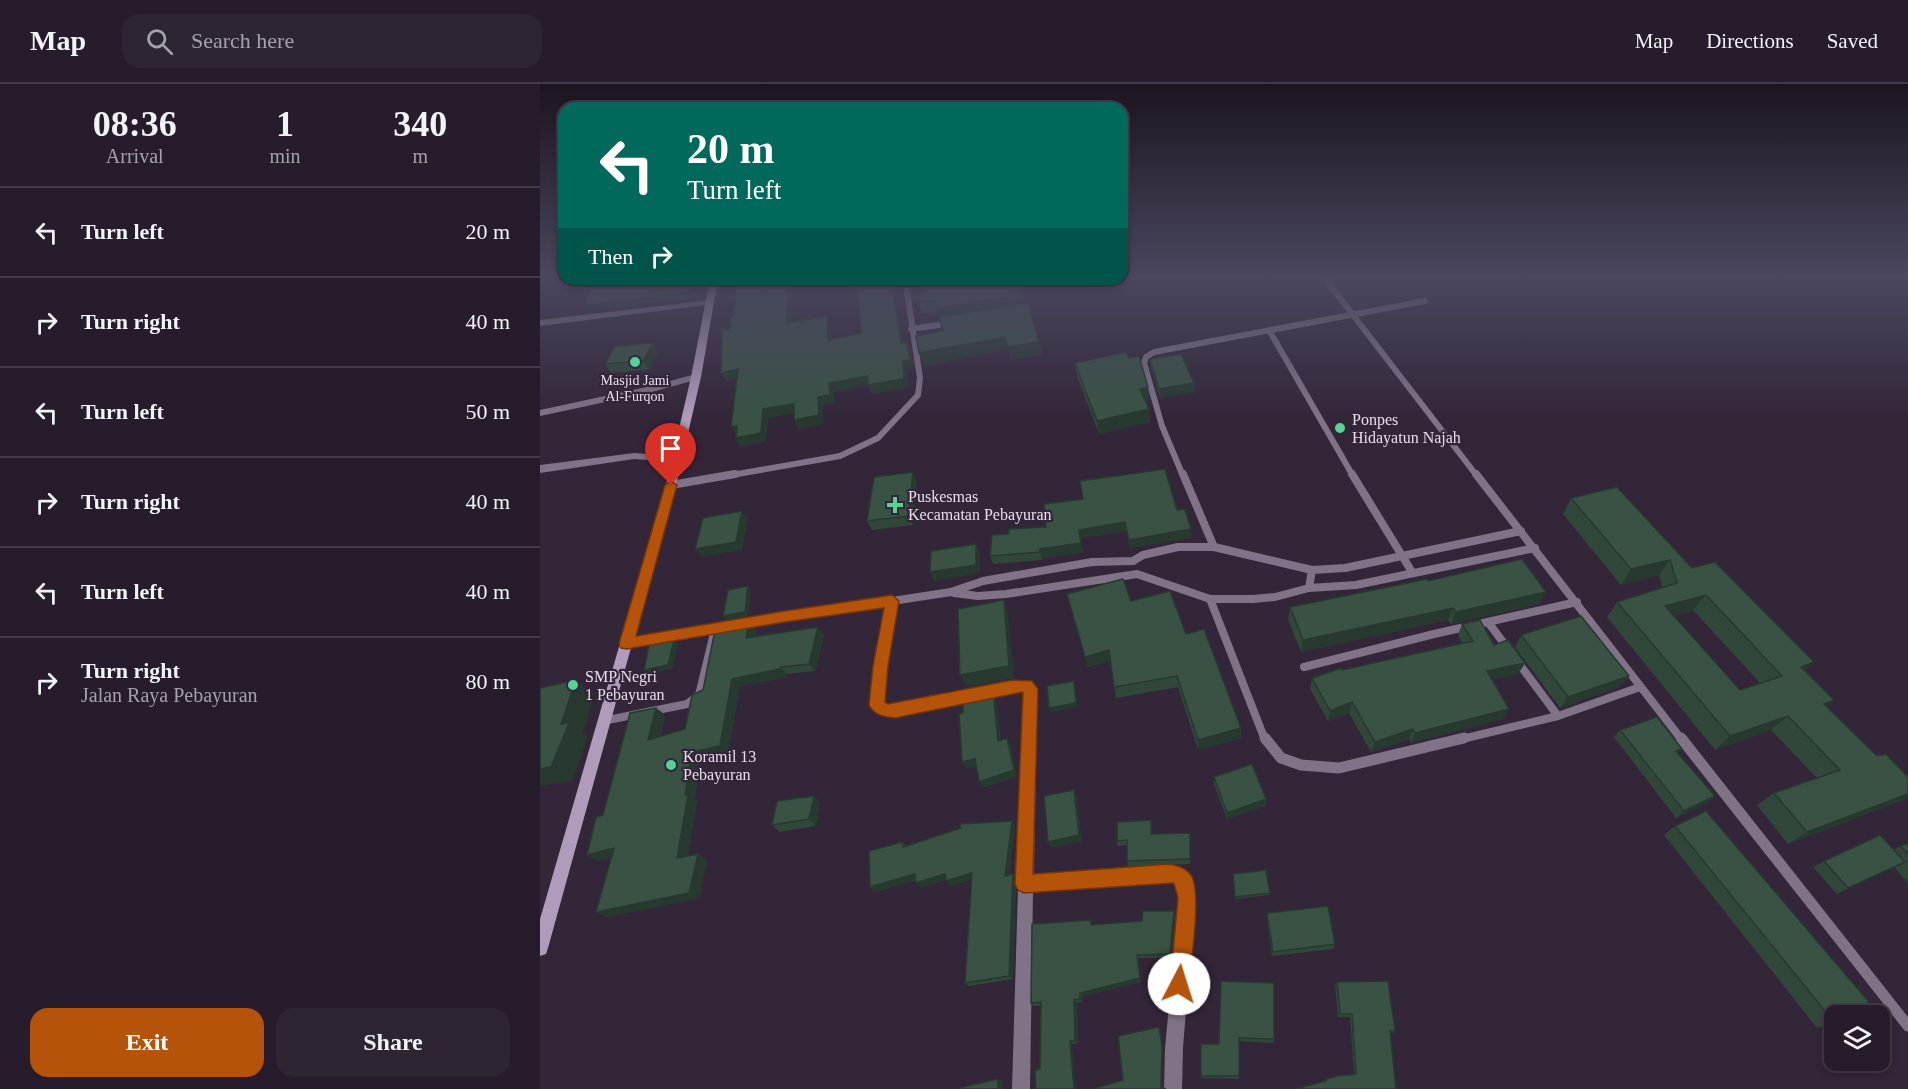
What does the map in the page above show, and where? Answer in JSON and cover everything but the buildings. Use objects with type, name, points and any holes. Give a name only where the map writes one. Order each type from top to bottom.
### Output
[{"type":"main road","points":[[540,948],[671,485],[707,323]]},
{"type":"street","points":[[540,413],[696,377]]},
{"type":"street","points":[[540,469],[634,456],[677,459]]},
{"type":"street","points":[[892,601],[878,687],[877,705],[885,711],[895,711],[1013,686],[1027,686],[1030,689],[1021,1089]]},
{"type":"street","points":[[1024,884],[1170,873],[1178,875],[1184,881],[1187,898],[1174,1048],[1173,1089]]},
{"type":"lane","points":[[671,485],[840,456],[878,438],[918,395],[920,378],[910,323]]},
{"type":"lane","points":[[911,329],[956,323]]},
{"type":"lane","points":[[1214,547],[1162,426],[1144,363],[1146,357],[1154,352],[1308,323]]},
{"type":"lane","points":[[1358,323],[1577,602],[1640,687],[1908,1026]]},
{"type":"lane","points":[[1269,330],[1352,474],[1413,572]]},
{"type":"lane","points":[[627,644],[951,592],[983,581],[1092,562],[1133,561],[1143,555],[1178,547],[1214,547],[1312,570],[1346,568],[1402,554],[1521,531]]},
{"type":"lane","points":[[951,592],[978,596],[1006,594],[1137,574],[1210,599],[1275,597],[1309,588],[1356,585],[1535,548]]},
{"type":"lane","points":[[1133,561],[1137,574]]},
{"type":"lane","points":[[1309,588],[1312,570]]},
{"type":"lane","points":[[1210,599],[1266,742],[1281,758],[1301,765],[1339,768],[1558,716],[1640,687]]},
{"type":"lane","points":[[1304,667],[1577,602]]},
{"type":"lane","points":[[1488,622],[1558,716]]},
{"type":"lane","points":[[603,721],[687,704],[694,700],[699,695],[715,629]]},
{"type":"place","name":"Masjid Jami Al-Furqon","points":[[635,362]]},
{"type":"place","name":"Ponpes Hidayatun Najah","points":[[1340,428]]},
{"type":"place","name":"Puskesmas Kecamatan Pebayuran","points":[[895,505]]},
{"type":"place","name":"SMP Negri 1 Pebayuran","points":[[573,685]]},
{"type":"place","name":"Koramil 13 Pebayuran","points":[[671,765]]},
{"type":"route","points":[[671,485],[627,644],[785,616],[892,601],[880,666],[877,705],[885,711],[895,711],[1013,686],[1027,686],[1031,694],[1024,884],[1170,873],[1178,875],[1184,881],[1187,898],[1179,984]]}]
